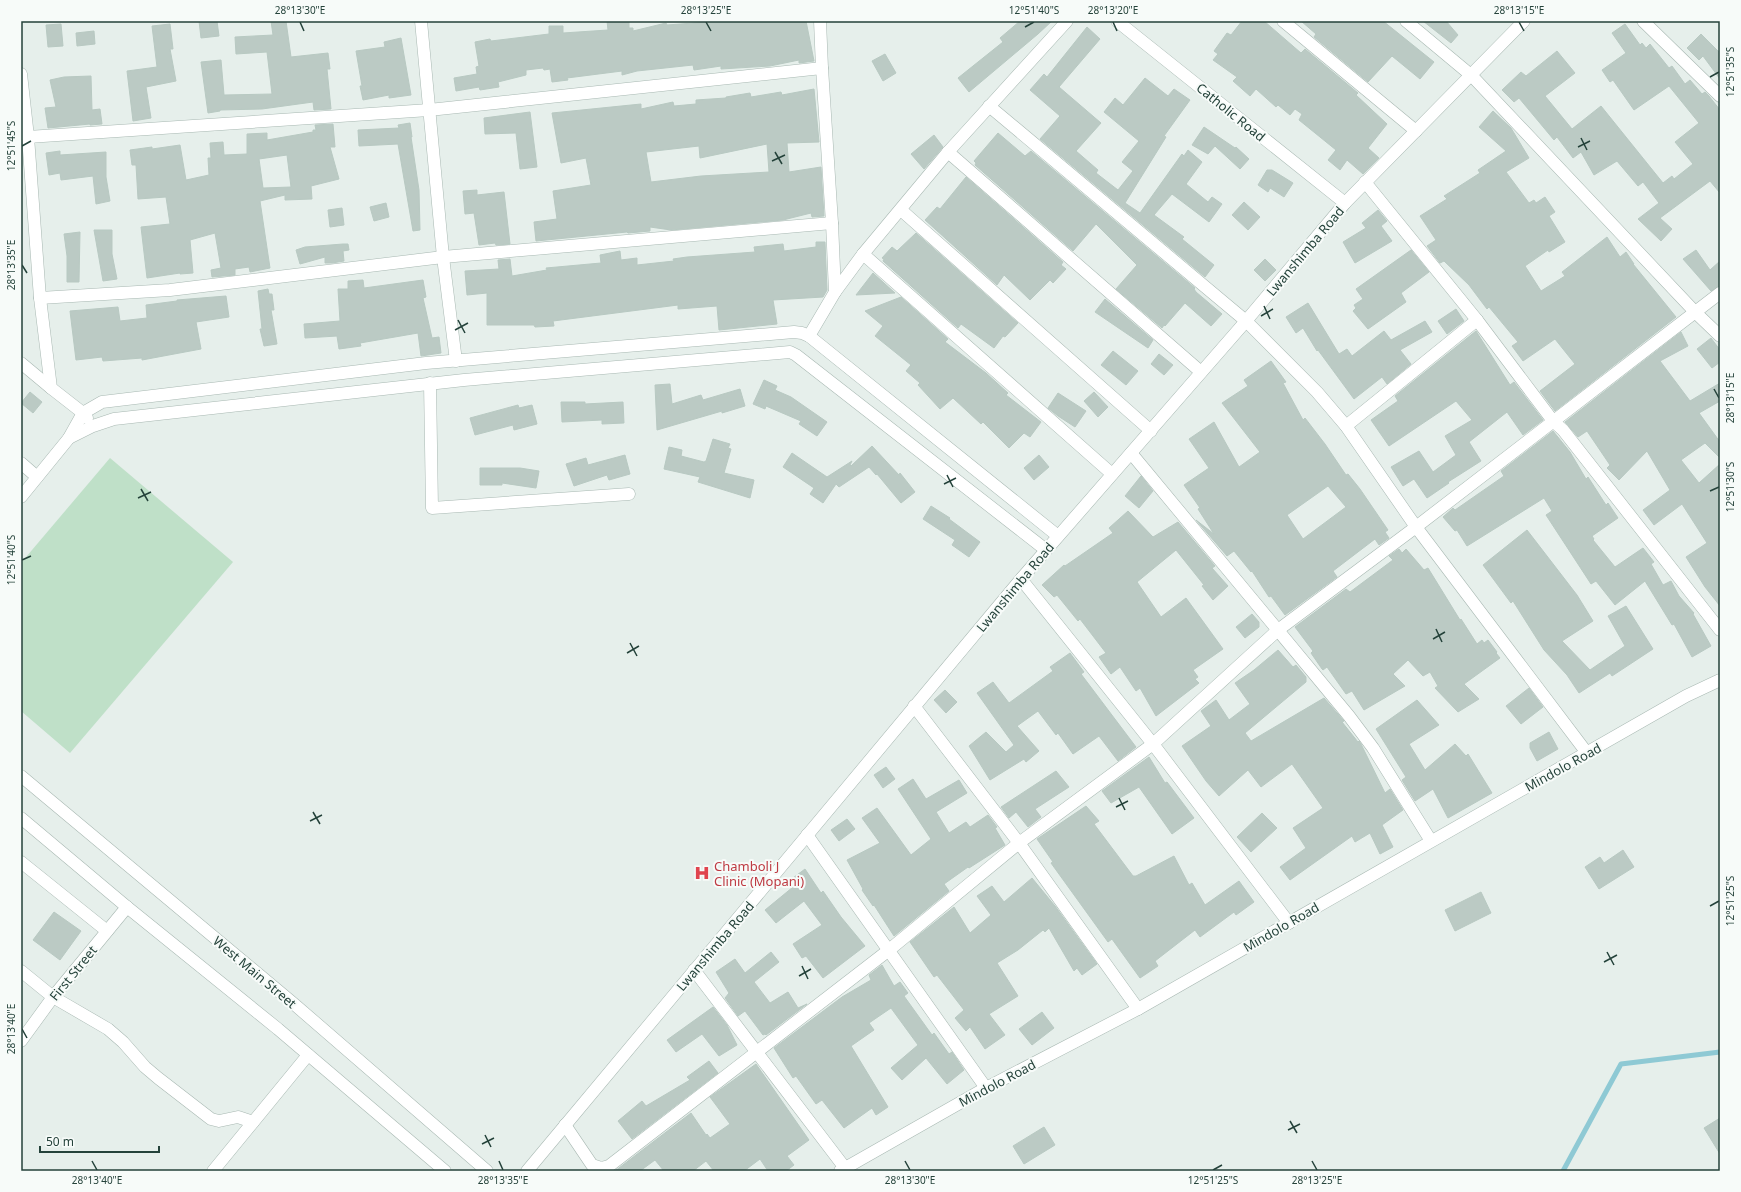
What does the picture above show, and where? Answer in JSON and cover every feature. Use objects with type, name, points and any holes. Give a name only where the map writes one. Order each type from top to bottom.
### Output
[{"type":"street","points":[[421,21],[443,257],[456,361]]},
{"type":"street","points":[[820,21],[832,223],[834,292]]},
{"type":"street","points":[[810,336],[834,292],[863,254],[948,152],[1067,21]]},
{"type":"street","name":"Catholic Road","points":[[1117,21],[1346,203]]},
{"type":"street","points":[[1283,21],[1416,132]]},
{"type":"street","points":[[1406,21],[1472,76],[1696,313],[1720,336]]},
{"type":"street","name":"Lwanshimba Road","points":[[527,1171],[1020,579],[1151,431],[1346,203],[1365,182],[1472,76],[1524,21]]},
{"type":"street","points":[[1643,21],[1720,96]]},
{"type":"street","points":[[28,137],[429,110],[822,68]]},
{"type":"street","points":[[21,74],[28,137],[40,298],[52,388]]},
{"type":"street","points":[[989,106],[1246,321],[1317,392],[1346,426],[1416,528],[1587,753]]},
{"type":"street","points":[[948,152],[1202,372]]},
{"type":"street","points":[[1365,182],[1477,320],[1553,421],[1563,430],[1720,630]]},
{"type":"street","points":[[901,210],[1151,431]]},
{"type":"street","points":[[40,298],[170,290],[443,257],[832,223]]},
{"type":"street","points":[[863,254],[1112,474]]},
{"type":"street","points":[[565,1125],[592,1165],[601,1168],[610,1166],[889,950],[1019,843],[1153,744],[1278,630],[1416,528],[1720,293]]},
{"type":"street","points":[[1346,426],[1477,320]]},
{"type":"street","points":[[21,497],[69,438],[83,413],[102,402],[281,380],[456,361],[794,332],[810,336],[1058,536]]},
{"type":"street","points":[[69,438],[93,426],[114,419],[430,384],[790,352],[796,355],[1046,550]]},
{"type":"street","points":[[21,363],[83,413],[93,426]]},
{"type":"street","points":[[281,380],[283,400]]},
{"type":"street","points":[[430,384],[432,508],[629,494]]},
{"type":"street","points":[[1131,453],[1349,716],[1373,748],[1431,841]]},
{"type":"street","points":[[21,463],[37,477]]},
{"type":"street","points":[[1020,579],[1153,744],[1289,923]]},
{"type":"street","name":"Mindolo Road","points":[[842,1170],[986,1088],[1138,1009],[1686,696],[1720,680]]},
{"type":"street","points":[[914,706],[1019,843],[1138,1009]]},
{"type":"street","name":"West Main Street","points":[[21,776],[294,1004],[487,1171]]},
{"type":"street","points":[[21,818],[308,1055],[445,1171]]},
{"type":"street","points":[[807,835],[986,1088]]},
{"type":"street","points":[[21,862],[107,931]]},
{"type":"street","name":"First Street","points":[[21,1041],[53,997],[127,906]]},
{"type":"street","points":[[694,970],[842,1170]]},
{"type":"street","points":[[21,971],[53,997],[108,1029],[123,1042],[145,1067],[210,1119],[219,1120],[238,1117],[253,1122]]},
{"type":"street","points":[[213,1171],[308,1055]]},
{"type":"green space","points":[[110,458],[233,562],[70,753],[21,711],[21,563]]},
{"type":"building","points":[[199,21],[217,21],[219,36],[201,38]]},
{"type":"building","points":[[271,21],[286,21],[291,57],[328,53],[330,69],[327,69],[331,109],[314,110],[313,102],[262,109],[220,110],[208,113],[201,62],[221,60],[224,95],[272,94],[267,52],[236,54],[235,37],[273,35]]},
{"type":"building","points":[[607,21],[629,21],[629,28],[633,28],[633,31],[666,23],[667,25],[720,21],[806,21],[814,61],[799,63],[799,60],[770,66],[721,69],[721,66],[694,70],[693,65],[637,71],[622,75],[622,71],[567,78],[568,80],[552,82],[550,69],[544,70],[543,68],[526,70],[526,75],[498,82],[499,87],[480,90],[479,87],[456,91],[454,78],[477,74],[476,67],[479,66],[475,42],[490,39],[491,41],[549,34],[549,26],[563,26],[563,33],[608,30]]},
{"type":"building","points":[[1020,21],[1052,21],[969,92],[958,78],[1003,42],[1000,38]]},
{"type":"building","points":[[1242,21],[1264,21],[1301,53],[1305,49],[1358,93],[1356,95],[1387,124],[1368,148],[1379,158],[1363,174],[1347,160],[1340,170],[1328,160],[1336,150],[1299,120],[1302,114],[1295,109],[1290,115],[1278,105],[1276,107],[1256,89],[1250,96],[1233,81],[1237,77],[1213,60],[1218,54],[1214,51],[1227,33],[1231,35]]},
{"type":"building","points":[[1301,21],[1383,21],[1434,62],[1420,79],[1392,56],[1368,82],[1314,37],[1316,34]]},
{"type":"building","points":[[1423,21],[1446,21],[1458,35],[1451,43]]},
{"type":"building","points":[[61,24],[63,46],[48,47],[46,25]]},
{"type":"building","points":[[170,24],[173,49],[170,49],[176,81],[146,87],[151,118],[133,121],[127,71],[157,67],[152,26]]},
{"type":"building","points":[[1625,24],[1640,45],[1642,43],[1646,48],[1650,44],[1669,68],[1672,66],[1685,84],[1690,80],[1702,94],[1705,92],[1709,96],[1720,110],[1720,193],[1710,181],[1660,218],[1672,229],[1661,241],[1638,219],[1659,203],[1643,182],[1638,186],[1617,161],[1594,175],[1581,152],[1573,158],[1557,137],[1554,140],[1519,98],[1514,102],[1502,90],[1521,72],[1526,76],[1557,51],[1575,73],[1545,96],[1572,129],[1601,106],[1663,183],[1672,176],[1674,179],[1693,164],[1675,142],[1699,123],[1669,86],[1634,110],[1613,80],[1610,82],[1602,70],[1626,53],[1612,33]]},
{"type":"building","points":[[1087,27],[1100,39],[1059,87],[1101,123],[1076,151],[1098,170],[1096,173],[1118,190],[1133,171],[1122,162],[1139,141],[1104,112],[1115,98],[1123,105],[1145,78],[1168,96],[1174,89],[1190,100],[1164,136],[1166,137],[1125,203],[1140,213],[1182,154],[1184,156],[1188,150],[1202,162],[1186,184],[1208,202],[1212,197],[1222,204],[1209,222],[1172,194],[1154,215],[1184,237],[1182,239],[1214,265],[1205,277],[1040,139],[1060,116],[1030,90],[1044,74],[1047,77]]},
{"type":"building","points":[[94,31],[95,44],[77,46],[76,33]]},
{"type":"building","points":[[1701,34],[1720,53],[1720,79],[1703,56],[1699,60],[1687,48]]},
{"type":"building","points":[[401,38],[411,95],[389,98],[389,95],[363,100],[356,51],[385,47],[384,42]]},
{"type":"building","points":[[885,54],[896,73],[883,81],[872,61]]},
{"type":"building","points":[[91,76],[92,110],[100,109],[102,124],[48,128],[45,108],[56,107],[50,80],[64,77]]},
{"type":"building","points":[[814,89],[819,142],[787,143],[789,172],[821,167],[824,216],[812,217],[811,213],[783,220],[671,230],[650,227],[650,231],[536,241],[534,222],[557,219],[553,191],[591,185],[586,158],[561,163],[552,113],[641,104],[641,109],[673,102],[674,106],[696,104],[696,100],[726,98],[750,93],[751,97],[781,92],[782,95]],"holes":[[[767,144],[769,172],[701,176],[651,182],[646,152],[699,146],[700,158]]]},
{"type":"building","points":[[1493,111],[1511,128],[1529,158],[1506,172],[1529,203],[1534,200],[1536,203],[1545,197],[1555,212],[1549,216],[1565,242],[1549,252],[1548,250],[1525,266],[1541,291],[1565,276],[1562,272],[1607,237],[1620,257],[1626,252],[1633,264],[1676,317],[1555,411],[1540,391],[1575,364],[1555,339],[1523,361],[1512,346],[1518,342],[1489,307],[1487,309],[1469,285],[1444,261],[1440,263],[1427,246],[1436,240],[1420,216],[1447,199],[1444,196],[1480,173],[1478,170],[1506,151],[1479,127]]},
{"type":"building","points":[[530,112],[537,167],[520,169],[516,133],[485,134],[484,118]]},
{"type":"building","points":[[410,123],[419,190],[420,230],[413,231],[398,144],[359,146],[358,130],[399,128],[398,125]]},
{"type":"building","points":[[333,124],[335,147],[330,147],[339,179],[311,186],[312,199],[285,200],[285,195],[260,201],[270,268],[250,272],[249,267],[235,269],[235,275],[212,277],[211,270],[221,268],[215,233],[190,240],[193,273],[180,273],[147,278],[141,227],[170,224],[166,197],[138,199],[136,165],[132,165],[130,150],[180,145],[186,180],[209,175],[208,158],[211,158],[210,143],[223,142],[224,155],[247,154],[247,134],[267,133],[267,140],[313,132],[313,130],[316,130],[315,125]],"holes":[[[287,155],[291,187],[263,188],[259,159]]]},
{"type":"building","points":[[1204,127],[1235,148],[1236,147],[1249,159],[1240,169],[1215,146],[1208,154],[1192,145]]},
{"type":"building","points":[[998,133],[1025,156],[1031,151],[1195,288],[1194,289],[1196,292],[1222,314],[1211,326],[1185,303],[1162,328],[1116,289],[1137,265],[1096,224],[1073,251],[975,165],[976,163],[974,161]]},
{"type":"building","points":[[934,135],[943,147],[924,169],[911,154]]},
{"type":"building","points":[[60,151],[60,155],[106,152],[106,177],[110,201],[96,204],[93,176],[61,180],[60,173],[49,175],[46,153]]},
{"type":"building","points":[[1267,170],[1272,170],[1293,183],[1284,197],[1270,188],[1268,192],[1258,185]]},
{"type":"building","points":[[966,177],[1063,262],[1061,265],[1066,269],[1053,283],[1050,280],[1030,300],[1004,275],[997,285],[925,220],[937,207],[940,209]]},
{"type":"building","points":[[477,190],[477,195],[504,192],[510,244],[496,245],[495,243],[479,245],[474,213],[465,214],[463,191]]},
{"type":"building","points":[[1244,202],[1260,217],[1248,230],[1232,215]]},
{"type":"building","points":[[386,203],[389,217],[374,221],[370,207]]},
{"type":"building","points":[[342,208],[344,225],[330,227],[328,210]]},
{"type":"building","points":[[1378,210],[1387,221],[1381,226],[1392,241],[1355,263],[1343,242],[1366,228],[1362,223]]},
{"type":"building","points":[[94,230],[112,230],[112,254],[117,279],[103,281]]},
{"type":"building","points":[[80,232],[79,282],[67,282],[67,256],[64,234]]},
{"type":"building","points":[[916,233],[1018,323],[1005,337],[1003,336],[994,348],[961,324],[958,328],[883,261],[884,259],[882,258],[892,247],[897,251]]},
{"type":"building","points":[[816,242],[825,242],[827,290],[823,297],[773,300],[777,324],[719,330],[717,306],[678,309],[678,305],[553,321],[554,326],[535,327],[534,325],[487,325],[487,293],[467,295],[465,271],[499,269],[498,260],[510,259],[512,276],[547,270],[546,268],[601,263],[600,255],[620,251],[621,260],[637,258],[637,265],[674,261],[673,259],[687,257],[755,252],[754,247],[763,246],[783,244],[784,251],[816,247]]},
{"type":"building","points":[[348,244],[349,250],[343,251],[344,261],[325,263],[325,257],[300,264],[296,250],[305,247]]},
{"type":"building","points":[[1411,250],[1429,272],[1401,293],[1406,302],[1368,329],[1353,311],[1356,308],[1354,305],[1363,299],[1356,289]]},
{"type":"building","points":[[1696,250],[1710,270],[1720,261],[1720,286],[1711,291],[1683,259]]},
{"type":"building","points":[[1265,259],[1276,270],[1265,281],[1254,270]]},
{"type":"building","points":[[873,273],[895,293],[856,295]]},
{"type":"building","points":[[363,280],[364,288],[423,280],[426,297],[423,298],[432,338],[439,337],[441,353],[421,356],[418,333],[360,343],[361,346],[339,349],[337,336],[305,338],[304,324],[340,321],[338,289],[348,289],[348,281]]},
{"type":"building","points":[[268,289],[269,294],[272,294],[274,310],[271,310],[277,344],[264,346],[260,329],[262,329],[258,291]]},
{"type":"building","points":[[226,296],[229,317],[196,322],[201,349],[142,360],[142,358],[103,361],[102,357],[76,360],[70,311],[118,307],[120,321],[147,318],[146,305],[177,300]]},
{"type":"building","points":[[901,297],[948,339],[945,342],[986,373],[1008,393],[1006,395],[1041,422],[1030,437],[1024,433],[1009,448],[983,422],[981,424],[953,398],[940,409],[918,385],[920,383],[906,371],[911,365],[875,336],[883,326],[865,311]]},
{"type":"building","points":[[1105,299],[1153,340],[1148,348],[1095,312]]},
{"type":"building","points":[[1308,303],[1339,354],[1347,349],[1352,356],[1384,331],[1391,340],[1425,321],[1432,332],[1400,350],[1411,364],[1387,384],[1382,377],[1354,399],[1318,350],[1317,351],[1303,328],[1296,333],[1286,317]]},
{"type":"building","points":[[1456,309],[1464,321],[1447,334],[1438,321]]},
{"type":"building","points":[[1476,331],[1510,385],[1514,382],[1543,420],[1523,435],[1507,412],[1469,442],[1481,461],[1448,482],[1449,483],[1427,498],[1414,479],[1403,486],[1391,467],[1419,451],[1433,472],[1456,455],[1445,436],[1472,420],[1456,401],[1389,446],[1371,420],[1398,401],[1395,396]]},
{"type":"building","points":[[1681,332],[1688,346],[1660,361],[1690,401],[1720,383],[1720,401],[1699,413],[1720,442],[1720,458],[1705,443],[1681,460],[1699,483],[1720,464],[1720,606],[1705,587],[1686,557],[1707,543],[1682,504],[1654,525],[1643,510],[1670,490],[1647,451],[1619,480],[1607,468],[1610,465],[1587,431],[1578,437],[1565,422]]},
{"type":"building","points":[[1711,338],[1720,350],[1720,362],[1712,368],[1697,349]]},
{"type":"building","points":[[1113,351],[1138,371],[1126,385],[1101,365]]},
{"type":"building","points":[[1159,354],[1173,365],[1164,375],[1151,364]]},
{"type":"building","points":[[1271,361],[1286,382],[1283,383],[1303,420],[1305,418],[1346,475],[1348,474],[1360,489],[1388,530],[1385,532],[1389,538],[1379,545],[1375,539],[1333,571],[1337,577],[1285,615],[1271,596],[1269,597],[1252,571],[1251,572],[1234,551],[1227,556],[1196,520],[1214,534],[1198,509],[1200,508],[1184,485],[1209,468],[1189,439],[1214,422],[1239,467],[1260,452],[1222,403],[1248,386],[1244,380]],"holes":[[[1328,486],[1346,507],[1303,539],[1287,515]]]},
{"type":"building","points":[[764,380],[777,386],[775,390],[791,397],[827,422],[817,436],[799,424],[801,421],[766,406],[765,409],[753,404]]},
{"type":"building","points":[[670,384],[672,404],[701,395],[703,400],[740,389],[745,406],[722,413],[722,411],[657,430],[655,385]]},
{"type":"building","points":[[30,392],[42,402],[33,413],[21,403]]},
{"type":"building","points":[[1094,392],[1108,407],[1098,417],[1084,401]]},
{"type":"building","points":[[1058,393],[1086,411],[1075,427],[1048,408]]},
{"type":"building","points":[[561,402],[585,402],[585,404],[623,402],[624,423],[602,424],[602,420],[562,422]]},
{"type":"building","points":[[518,405],[519,408],[532,405],[537,424],[514,430],[513,425],[475,435],[470,418]]},
{"type":"building","points":[[1553,431],[1570,452],[1586,479],[1588,477],[1606,505],[1608,503],[1618,518],[1592,536],[1594,539],[1593,540],[1615,567],[1643,548],[1654,562],[1651,564],[1663,585],[1671,581],[1679,596],[1694,613],[1693,614],[1711,646],[1692,657],[1674,624],[1672,625],[1645,581],[1615,605],[1596,581],[1591,584],[1546,515],[1552,511],[1544,498],[1467,546],[1457,530],[1455,531],[1443,517],[1453,508],[1455,510],[1504,476],[1501,471]]},
{"type":"building","points":[[713,439],[730,444],[728,448],[731,449],[724,473],[754,480],[750,498],[698,482],[700,477],[664,469],[669,447],[682,450],[681,456],[704,462],[706,461]]},
{"type":"building","points":[[872,446],[899,475],[900,473],[915,492],[901,503],[877,474],[876,475],[869,467],[839,487],[836,484],[823,503],[810,494],[814,488],[783,467],[792,453],[827,477],[852,461],[851,466]]},
{"type":"building","points":[[625,455],[630,474],[609,480],[607,475],[574,486],[566,464],[586,458],[588,465]]},
{"type":"building","points":[[1039,455],[1049,467],[1034,480],[1024,468]]},
{"type":"building","points":[[480,468],[520,468],[539,471],[536,488],[502,483],[502,485],[480,485]]},
{"type":"building","points":[[1141,476],[1153,491],[1139,508],[1125,496]]},
{"type":"building","points":[[931,506],[950,518],[949,519],[980,542],[969,557],[952,545],[955,540],[923,519]]},
{"type":"building","points":[[1128,511],[1153,537],[1178,522],[1215,566],[1212,568],[1228,586],[1213,600],[1202,586],[1204,585],[1176,550],[1137,582],[1161,617],[1186,598],[1223,649],[1193,670],[1198,677],[1195,679],[1199,683],[1156,716],[1140,688],[1136,691],[1120,667],[1111,674],[1099,657],[1106,653],[1080,619],[1078,621],[1057,595],[1054,597],[1042,585],[1064,565],[1065,566],[1113,533],[1109,528]]},
{"type":"building","points":[[1527,530],[1577,595],[1593,621],[1562,641],[1590,670],[1625,646],[1608,616],[1626,606],[1653,649],[1612,676],[1610,673],[1579,693],[1567,675],[1544,650],[1513,601],[1511,603],[1483,565]]},
{"type":"building","points":[[1399,549],[1402,553],[1406,549],[1424,570],[1428,568],[1460,620],[1461,619],[1477,644],[1482,640],[1484,643],[1488,640],[1500,658],[1464,684],[1479,699],[1458,712],[1435,688],[1438,686],[1430,672],[1423,676],[1408,660],[1393,674],[1405,686],[1364,710],[1352,691],[1346,694],[1327,667],[1323,670],[1322,669],[1311,653],[1313,651],[1295,627],[1346,589],[1350,592],[1393,560],[1389,556]]},
{"type":"building","points":[[1252,614],[1259,622],[1259,627],[1245,638],[1236,627]]},
{"type":"building","points":[[1278,650],[1293,667],[1296,665],[1306,677],[1306,682],[1245,733],[1251,741],[1324,698],[1361,744],[1385,793],[1390,789],[1403,810],[1382,825],[1393,847],[1380,854],[1370,833],[1355,842],[1352,836],[1290,880],[1280,867],[1306,848],[1293,828],[1323,808],[1292,764],[1261,787],[1248,770],[1219,796],[1206,781],[1182,746],[1211,726],[1201,711],[1216,700],[1229,720],[1250,704],[1235,683],[1254,670]]},
{"type":"building","points":[[1070,653],[1084,672],[1081,674],[1136,747],[1118,761],[1099,736],[1073,754],[1058,733],[1056,735],[1038,711],[1017,726],[1039,751],[1026,762],[1024,759],[990,780],[969,746],[986,732],[1006,752],[1014,745],[977,693],[993,682],[1009,703],[1053,671],[1050,667]]},
{"type":"building","points":[[1529,688],[1543,707],[1521,724],[1506,706]]},
{"type":"building","points":[[945,690],[957,702],[946,713],[934,700]]},
{"type":"building","points":[[1417,700],[1439,725],[1409,744],[1425,770],[1455,744],[1466,756],[1468,754],[1492,793],[1448,818],[1433,789],[1415,801],[1402,780],[1406,777],[1376,729]]},
{"type":"building","points":[[1549,732],[1558,749],[1537,761],[1530,748],[1530,743]]},
{"type":"building","points":[[1149,757],[1165,783],[1167,782],[1194,818],[1172,834],[1139,787],[1111,803],[1102,791]]},
{"type":"building","points":[[886,767],[895,779],[883,788],[874,775]]},
{"type":"building","points":[[1056,771],[1069,787],[1035,809],[1041,817],[1028,827],[1016,812],[1009,818],[1001,807]]},
{"type":"building","points":[[913,779],[926,799],[959,780],[967,793],[936,812],[949,833],[966,822],[970,827],[988,815],[997,827],[995,828],[1005,845],[969,868],[968,867],[944,884],[949,891],[894,936],[874,905],[873,906],[862,890],[863,889],[847,860],[880,843],[862,818],[877,808],[911,855],[931,839],[898,789]]},
{"type":"building","points":[[1086,806],[1099,821],[1094,824],[1133,876],[1136,876],[1174,856],[1189,885],[1192,883],[1205,905],[1239,881],[1254,902],[1236,915],[1234,912],[1200,937],[1195,930],[1155,961],[1158,966],[1140,978],[1112,939],[1108,942],[1051,863],[1053,862],[1037,839]]},
{"type":"building","points":[[1262,813],[1277,828],[1251,852],[1237,837]]},
{"type":"building","points":[[847,819],[855,829],[839,841],[831,830]]},
{"type":"building","points":[[1623,850],[1634,867],[1599,889],[1585,867],[1600,857],[1604,863]]},
{"type":"building","points":[[805,869],[821,893],[823,891],[841,917],[865,946],[823,978],[806,956],[802,958],[793,944],[822,925],[804,901],[776,923],[765,910],[793,887],[789,881]]},
{"type":"building","points":[[1032,878],[1055,906],[1097,964],[1082,975],[1077,968],[1074,971],[1049,928],[1045,932],[1043,930],[1018,950],[997,963],[1018,996],[989,1014],[1005,1035],[985,1049],[970,1027],[966,1031],[955,1018],[964,1010],[937,975],[934,977],[910,942],[954,907],[970,933],[991,915],[977,896],[992,886],[1004,902]]},
{"type":"building","points":[[1481,892],[1491,913],[1455,931],[1445,910]]},
{"type":"building","points":[[54,912],[81,931],[60,960],[33,940]]},
{"type":"building","points":[[771,952],[779,962],[754,982],[770,1003],[788,992],[798,1008],[807,1004],[766,1035],[763,1035],[745,1011],[738,1016],[725,998],[729,993],[716,972],[735,959],[745,973]]},
{"type":"building","points":[[882,965],[894,986],[900,982],[908,993],[904,996],[932,1035],[934,1033],[949,1054],[952,1052],[964,1070],[947,1084],[926,1058],[902,1080],[891,1068],[918,1045],[891,1008],[869,1023],[874,1030],[851,1046],[888,1107],[876,1115],[872,1108],[844,1128],[822,1100],[816,1104],[796,1076],[793,1078],[774,1048],[842,997],[871,980],[869,975]]},
{"type":"building","points":[[713,1007],[727,1025],[737,1045],[719,1056],[702,1034],[676,1052],[667,1040]]},
{"type":"building","points":[[1042,1012],[1054,1028],[1032,1045],[1019,1029]]},
{"type":"building","points":[[709,1061],[718,1073],[632,1139],[618,1121],[642,1101],[646,1106],[690,1080],[687,1077]]},
{"type":"building","points":[[756,1064],[809,1140],[787,1156],[794,1165],[786,1171],[768,1171],[760,1159],[744,1171],[714,1171],[706,1161],[693,1171],[664,1171],[655,1160],[640,1171],[615,1171],[691,1113],[706,1135],[707,1134],[710,1138],[730,1124],[710,1097]]},
{"type":"building","points":[[1720,1118],[1720,1154],[1704,1128]]},
{"type":"building","points":[[1044,1127],[1055,1145],[1024,1164],[1013,1146]]},
{"type":"waterway","points":[[1563,1171],[1621,1064],[1720,1052]]},
{"type":"place","name":"Chamboli J Clinic (Mopani)","points":[[702,873]]}]
